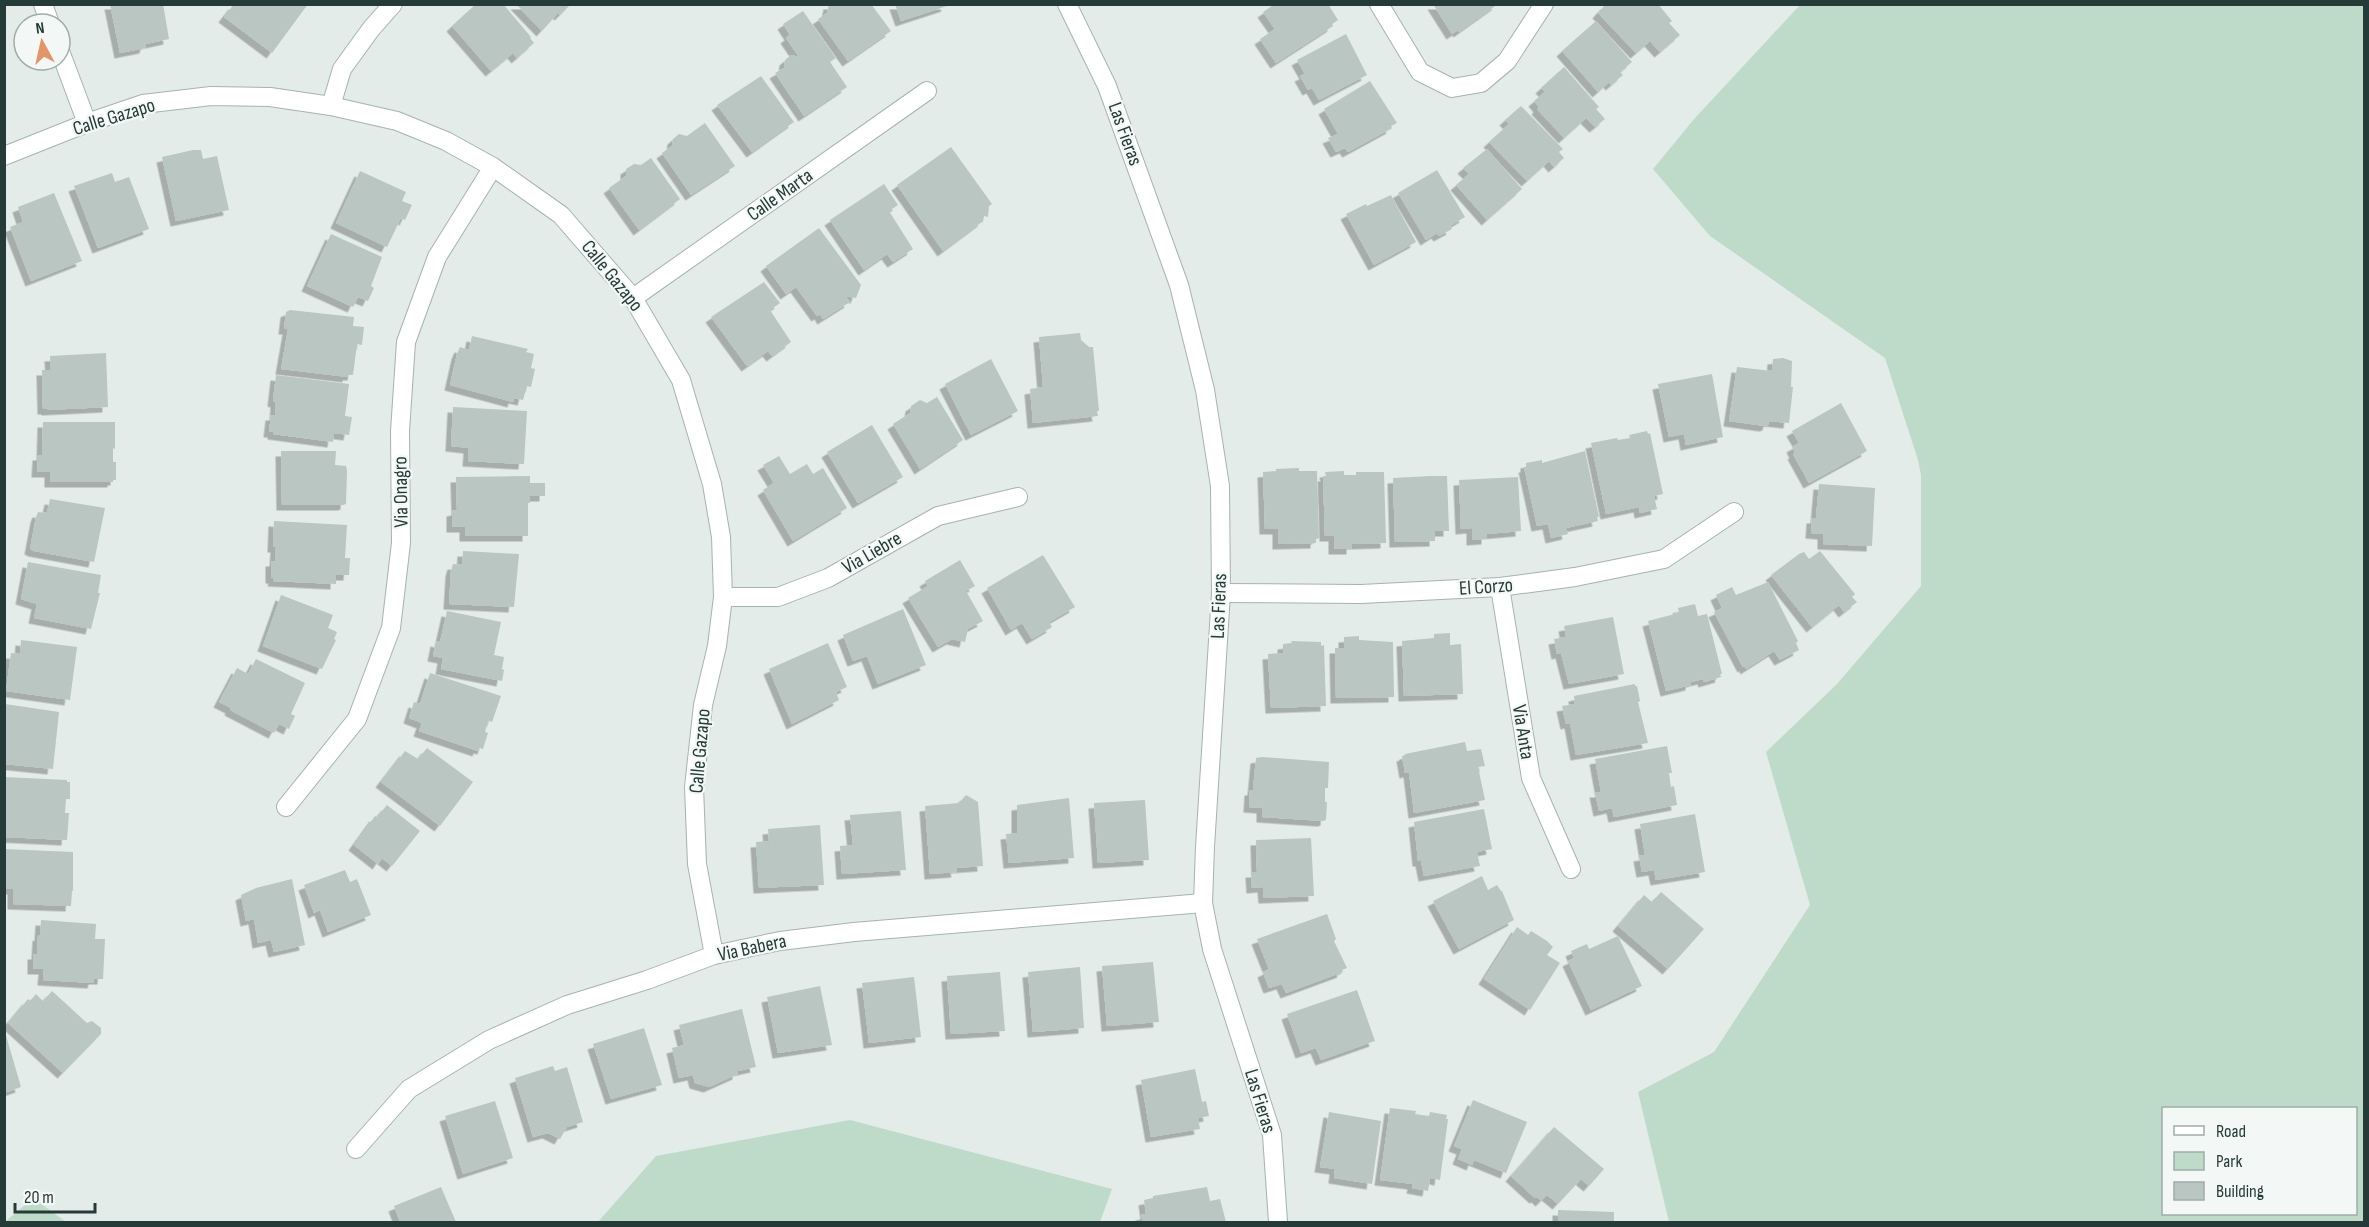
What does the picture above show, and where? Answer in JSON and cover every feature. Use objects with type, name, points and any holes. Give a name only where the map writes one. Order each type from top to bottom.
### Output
[{"type":"street","points":[[331,106],[342,69],[370,28],[393,4]]},
{"type":"street","name":"Las Fieras","points":[[1067,4],[1107,87],[1179,285],[1205,390],[1220,486],[1221,593],[1203,903],[1212,949],[1272,1135],[1278,1222]]},
{"type":"street","points":[[1379,4],[1420,72],[1452,88],[1481,83],[1507,61],[1544,4]]},
{"type":"street","points":[[68,72],[87,123]]},
{"type":"street","name":"Calle Marta","points":[[633,298],[927,91]]},
{"type":"street","name":"Calle Gazapo","points":[[4,156],[87,123],[143,104],[211,96],[270,97],[331,106],[397,121],[446,141],[493,167],[561,214],[633,298],[681,380],[712,484],[721,537],[723,597],[717,646],[703,705],[694,787],[697,864],[714,956]]},
{"type":"street","name":"Via Onagro","points":[[286,807],[357,719],[391,627],[401,543],[400,431],[406,342],[436,257],[493,167]]},
{"type":"street","name":"Via Liebre","points":[[723,597],[778,597],[828,578],[938,516],[1018,497]]},
{"type":"street","name":"El Corzo","points":[[1221,593],[1361,594],[1500,587],[1575,577],[1664,559],[1734,512]]},
{"type":"street","name":"Via Anta","points":[[1500,587],[1531,778],[1571,869]]},
{"type":"street","name":"Via Babera","points":[[356,1149],[409,1089],[489,1040],[567,1005],[714,956],[780,941],[854,932],[1203,903]]},
{"type":"green space","points":[[1800,5],[2364,5],[2364,1222],[1669,1222],[1638,1092],[1714,1052],[1810,905],[1766,752],[1837,684],[1921,586],[1921,475],[1885,358],[1710,236],[1653,169],[1695,118]]},
{"type":"green space","points":[[850,1120],[1112,1189],[1100,1222],[598,1222],[656,1156]]},
{"type":"green space","points":[[33,1198],[66,1222],[5,1222]]},
{"type":"building","points":[[110,4],[163,4],[169,39],[146,44],[145,48],[120,53]]},
{"type":"building","points":[[234,4],[308,4],[272,53],[224,17]]},
{"type":"building","points":[[476,4],[503,4],[534,43],[517,58],[513,53],[491,71],[452,26]]},
{"type":"building","points":[[516,4],[571,4],[560,15],[558,13],[542,31]]},
{"type":"building","points":[[829,4],[871,4],[891,31],[848,61],[818,19],[827,13]]},
{"type":"building","points":[[895,4],[946,4],[947,6],[901,21]]},
{"type":"building","points":[[1275,4],[1328,4],[1338,20],[1332,24],[1333,26],[1276,63],[1260,39],[1275,29],[1263,12]]},
{"type":"building","points":[[1433,4],[1498,4],[1459,32],[1458,30],[1452,34]]},
{"type":"building","points":[[1606,4],[1658,4],[1672,21],[1669,23],[1680,35],[1660,52],[1650,41],[1636,53],[1598,13]]},
{"type":"building","points":[[803,11],[836,58],[830,62],[847,87],[804,116],[775,73],[784,68],[785,60],[791,55],[799,57],[786,38],[790,35],[783,24]]},
{"type":"building","points":[[1596,21],[1632,62],[1620,72],[1623,75],[1611,85],[1609,82],[1598,92],[1562,51]]},
{"type":"building","points":[[1346,34],[1367,75],[1319,100],[1312,88],[1308,90],[1300,76],[1305,74],[1297,60]]},
{"type":"building","points":[[1564,67],[1599,107],[1596,109],[1605,119],[1595,127],[1586,118],[1564,138],[1537,109],[1539,107],[1534,101],[1545,92],[1541,88]]},
{"type":"building","points":[[761,76],[794,122],[752,152],[717,105]]},
{"type":"building","points":[[1370,81],[1397,123],[1348,152],[1345,148],[1336,152],[1328,138],[1338,134],[1324,109]]},
{"type":"building","points":[[1521,106],[1563,149],[1559,152],[1564,158],[1554,167],[1549,161],[1527,181],[1489,142],[1509,124],[1505,120]]},
{"type":"building","points":[[705,123],[735,166],[691,195],[662,153],[672,146],[673,139],[679,134],[687,136]]},
{"type":"building","points":[[951,147],[992,204],[989,206],[988,217],[984,216],[983,221],[943,251],[897,185]]},
{"type":"building","points":[[1487,149],[1522,189],[1487,220],[1456,185],[1469,174],[1463,168]]},
{"type":"building","points":[[201,150],[203,159],[217,156],[229,210],[176,221],[162,157]]},
{"type":"building","points":[[651,158],[680,199],[639,230],[609,188],[626,176],[626,169],[634,164],[641,165]]},
{"type":"building","points":[[1437,170],[1465,217],[1450,226],[1452,229],[1439,236],[1437,233],[1426,240],[1398,193]]},
{"type":"building","points":[[360,171],[406,192],[402,201],[412,205],[405,220],[401,218],[387,247],[336,223]]},
{"type":"building","points":[[112,173],[115,182],[129,177],[149,229],[98,248],[74,186]]},
{"type":"building","points":[[884,184],[898,205],[889,211],[913,249],[893,262],[887,254],[864,270],[830,220]]},
{"type":"building","points":[[54,193],[82,261],[31,281],[10,227],[23,222],[18,207]]},
{"type":"building","points":[[1391,195],[1416,242],[1374,265],[1346,214]]},
{"type":"building","points":[[819,228],[861,285],[856,298],[845,296],[850,302],[823,319],[820,314],[817,316],[796,287],[786,294],[766,266]]},
{"type":"building","points":[[331,234],[382,257],[368,301],[358,297],[353,307],[307,286]]},
{"type":"building","points":[[764,282],[780,303],[770,310],[791,342],[772,356],[768,351],[747,366],[711,317]]},
{"type":"building","points":[[290,310],[354,317],[353,326],[364,327],[362,345],[357,344],[353,375],[348,375],[348,377],[281,369],[288,329],[284,329],[286,312]]},
{"type":"building","points":[[1080,333],[1081,340],[1089,347],[1093,347],[1098,416],[1033,423],[1030,389],[1043,387],[1039,337]]},
{"type":"building","points":[[472,336],[528,349],[526,352],[534,354],[531,368],[535,369],[531,387],[527,386],[523,400],[514,398],[513,402],[450,385],[460,347],[469,350]]},
{"type":"building","points":[[106,353],[108,407],[43,409],[42,370],[51,370],[50,356]]},
{"type":"building","points":[[1783,358],[1792,361],[1791,387],[1793,387],[1789,423],[1769,421],[1765,426],[1729,421],[1737,367],[1772,371],[1773,359]]},
{"type":"building","points":[[991,359],[1018,411],[971,435],[945,384]]},
{"type":"building","points":[[1712,374],[1723,437],[1686,445],[1684,434],[1669,437],[1658,384]]},
{"type":"building","points":[[276,375],[349,384],[345,416],[352,417],[349,435],[334,433],[333,442],[269,432],[271,415],[275,415],[276,402],[273,401]]},
{"type":"building","points":[[937,397],[963,440],[920,469],[893,424],[910,413],[911,406],[920,400],[927,403]]},
{"type":"building","points":[[1841,403],[1867,451],[1809,483],[1793,454],[1795,453],[1792,447],[1799,443],[1792,431]]},
{"type":"building","points":[[453,407],[527,411],[524,464],[468,461],[469,448],[451,446]]},
{"type":"building","points":[[43,422],[115,422],[113,462],[116,462],[116,480],[113,482],[50,482],[50,472],[37,472],[38,455],[42,455]]},
{"type":"building","points":[[872,425],[903,477],[858,503],[827,452]]},
{"type":"building","points":[[1647,431],[1648,434],[1650,433],[1663,494],[1654,496],[1657,509],[1640,513],[1639,507],[1606,514],[1591,443],[1630,438],[1629,435]]},
{"type":"building","points":[[281,451],[336,451],[335,465],[346,466],[347,471],[346,504],[282,505]]},
{"type":"building","points":[[1585,451],[1598,521],[1566,528],[1568,534],[1551,538],[1548,524],[1537,526],[1524,467],[1526,463],[1542,460],[1542,463]]},
{"type":"building","points":[[779,456],[790,474],[807,464],[813,474],[823,468],[847,508],[793,541],[763,490],[774,483],[763,465]]},
{"type":"building","points":[[1299,468],[1299,471],[1317,471],[1319,538],[1316,539],[1316,543],[1278,544],[1278,529],[1265,529],[1263,472]]},
{"type":"building","points":[[1344,471],[1344,475],[1356,475],[1356,472],[1384,472],[1386,543],[1352,544],[1352,549],[1334,549],[1334,536],[1325,536],[1323,476],[1326,476],[1325,472]]},
{"type":"building","points":[[530,476],[530,483],[545,483],[545,496],[530,496],[528,536],[465,536],[465,527],[452,527],[452,511],[457,510],[456,477]]},
{"type":"building","points":[[1447,476],[1449,531],[1435,531],[1435,541],[1395,542],[1393,478]]},
{"type":"building","points":[[1518,477],[1521,531],[1487,534],[1487,539],[1472,540],[1472,528],[1461,529],[1459,480]]},
{"type":"building","points":[[1819,484],[1875,488],[1872,546],[1823,544],[1823,534],[1811,533],[1812,518],[1816,518]]},
{"type":"building","points":[[50,499],[105,508],[94,562],[30,549],[38,512],[47,513]]},
{"type":"building","points":[[274,521],[347,525],[345,558],[350,558],[349,575],[336,575],[336,584],[273,581],[271,561],[275,561],[276,547],[273,547]]},
{"type":"building","points":[[463,551],[519,554],[514,607],[449,604],[451,571],[453,564],[462,565]]},
{"type":"building","points":[[1820,551],[1855,594],[1852,597],[1857,602],[1844,612],[1839,605],[1812,627],[1771,575],[1799,554],[1804,552],[1809,559]]},
{"type":"building","points":[[1043,555],[1075,607],[1049,622],[1052,627],[1032,639],[1022,623],[1011,630],[987,588]]},
{"type":"building","points":[[960,560],[975,586],[966,591],[983,621],[968,629],[965,642],[952,639],[938,647],[908,598],[928,586],[925,581]]},
{"type":"building","points":[[28,562],[101,575],[98,593],[100,593],[91,629],[34,618],[37,604],[21,599]]},
{"type":"building","points":[[1768,582],[1798,641],[1796,643],[1799,650],[1780,660],[1774,651],[1746,669],[1714,612],[1722,608],[1716,595],[1732,587],[1736,595]]},
{"type":"building","points":[[281,595],[333,615],[328,628],[337,632],[334,639],[336,640],[322,669],[263,646]]},
{"type":"building","points":[[1695,604],[1698,616],[1707,614],[1721,677],[1704,682],[1703,679],[1691,682],[1691,685],[1666,691],[1648,621],[1679,613],[1678,608]]},
{"type":"building","points":[[903,609],[926,665],[878,684],[867,656],[853,661],[843,635]]},
{"type":"building","points":[[447,611],[501,622],[494,655],[504,657],[502,681],[441,669],[443,658],[433,656],[436,641],[440,642]]},
{"type":"building","points":[[1613,617],[1624,674],[1569,684],[1561,653],[1557,654],[1554,639],[1566,637],[1564,626]]},
{"type":"building","points":[[1450,633],[1450,645],[1461,644],[1463,694],[1404,696],[1402,641],[1434,638],[1434,634]]},
{"type":"building","points":[[1359,636],[1359,640],[1393,642],[1394,697],[1336,698],[1335,648],[1344,648],[1344,637]]},
{"type":"building","points":[[21,640],[77,647],[70,700],[6,691],[11,653],[20,654]]},
{"type":"building","points":[[1291,641],[1321,642],[1321,646],[1324,645],[1326,706],[1271,708],[1268,654],[1283,653],[1283,644],[1292,643]]},
{"type":"building","points":[[828,643],[847,687],[836,692],[839,700],[792,724],[769,669]]},
{"type":"building","points":[[256,659],[305,683],[291,714],[295,716],[289,729],[279,724],[274,733],[219,702],[237,668],[248,674]]},
{"type":"building","points":[[430,673],[501,696],[492,722],[488,720],[485,732],[488,733],[483,749],[479,748],[478,751],[419,731],[422,723],[409,718],[414,702],[420,704]]},
{"type":"building","points":[[1635,684],[1648,743],[1576,755],[1570,723],[1566,724],[1562,706],[1575,704],[1574,696]]},
{"type":"building","points":[[5,704],[59,712],[53,769],[4,764]]},
{"type":"building","points":[[1465,742],[1467,751],[1481,749],[1485,766],[1478,767],[1485,800],[1414,813],[1409,772],[1405,773],[1402,756]]},
{"type":"building","points":[[1667,746],[1672,773],[1669,773],[1671,787],[1674,786],[1677,805],[1614,817],[1612,808],[1599,811],[1595,792],[1601,792],[1595,759]]},
{"type":"building","points":[[427,748],[473,782],[440,826],[381,782],[405,751],[418,759]]},
{"type":"building","points":[[1256,758],[1329,762],[1328,788],[1325,788],[1326,820],[1262,817],[1262,808],[1249,807]]},
{"type":"building","points":[[5,777],[70,782],[70,799],[66,799],[65,813],[69,813],[67,840],[4,837]]},
{"type":"building","points":[[966,795],[978,802],[983,866],[956,868],[957,872],[930,874],[925,806],[959,803]]},
{"type":"building","points":[[1069,798],[1074,858],[1009,863],[1006,834],[1017,833],[1017,805]]},
{"type":"building","points":[[1145,800],[1149,860],[1098,863],[1094,803]]},
{"type":"building","points":[[387,805],[420,831],[392,866],[382,858],[378,864],[354,845],[375,816],[377,817]]},
{"type":"building","points":[[1484,809],[1492,849],[1477,852],[1480,866],[1424,876],[1421,861],[1418,861],[1414,822]]},
{"type":"building","points":[[901,811],[906,870],[842,874],[840,846],[853,845],[850,815]]},
{"type":"building","points":[[1695,814],[1705,872],[1656,880],[1654,870],[1642,872],[1639,856],[1645,855],[1640,824]]},
{"type":"building","points":[[820,825],[824,885],[759,888],[756,842],[769,841],[768,829]]},
{"type":"building","points":[[1311,838],[1314,896],[1264,898],[1263,887],[1252,888],[1251,872],[1257,872],[1256,840]]},
{"type":"building","points":[[4,849],[73,852],[71,906],[13,904],[13,889],[4,889]]},
{"type":"building","points":[[345,870],[350,882],[357,879],[371,915],[328,932],[320,910],[314,913],[304,885]]},
{"type":"building","points":[[1482,876],[1488,890],[1497,885],[1502,891],[1514,920],[1459,949],[1433,901]]},
{"type":"building","points":[[292,879],[305,945],[274,952],[271,940],[258,943],[254,919],[246,921],[241,895],[256,888]]},
{"type":"building","points":[[1661,892],[1704,929],[1668,969],[1618,926],[1644,895],[1652,902]]},
{"type":"building","points":[[1327,914],[1336,939],[1334,941],[1347,968],[1342,970],[1343,972],[1286,993],[1282,984],[1269,988],[1263,972],[1269,969],[1257,939]]},
{"type":"building","points":[[41,920],[96,924],[95,939],[105,939],[103,979],[94,979],[93,983],[43,980],[44,969],[33,969],[33,954],[37,954]]},
{"type":"building","points":[[1517,927],[1528,935],[1531,931],[1547,941],[1553,947],[1547,955],[1560,963],[1530,1010],[1484,979]]},
{"type":"building","points":[[1618,936],[1642,986],[1591,1010],[1568,961],[1574,958],[1571,951],[1587,944],[1589,949]]},
{"type":"building","points":[[1153,962],[1159,1022],[1107,1026],[1102,966]]},
{"type":"building","points":[[1080,967],[1084,1028],[1033,1032],[1028,972]]},
{"type":"building","points":[[1000,972],[1005,1031],[951,1034],[947,976]]},
{"type":"building","points":[[914,977],[921,1037],[869,1043],[862,983]]},
{"type":"building","points":[[820,986],[832,1045],[778,1053],[767,997]]},
{"type":"building","points":[[1357,990],[1375,1041],[1321,1060],[1316,1048],[1301,1053],[1287,1014]]},
{"type":"building","points":[[52,991],[87,1023],[92,1021],[101,1028],[101,1034],[63,1073],[8,1023],[28,999],[30,1001],[36,994],[43,1001]]},
{"type":"building","points":[[742,1009],[756,1067],[738,1071],[738,1074],[709,1087],[695,1083],[693,1075],[679,1078],[672,1048],[684,1045],[679,1025]]},
{"type":"building","points":[[644,1028],[662,1085],[611,1099],[593,1044]]},
{"type":"building","points":[[4,1032],[21,1087],[4,1093]]},
{"type":"building","points":[[553,1066],[555,1071],[567,1067],[583,1122],[567,1127],[560,1139],[548,1133],[533,1137],[515,1078]]},
{"type":"building","points":[[1195,1069],[1202,1102],[1206,1101],[1209,1116],[1198,1118],[1200,1129],[1151,1137],[1141,1080]]},
{"type":"building","points":[[1473,1100],[1527,1122],[1506,1173],[1474,1160],[1472,1165],[1458,1159],[1462,1149],[1454,1146]]},
{"type":"building","points":[[495,1101],[513,1158],[463,1174],[445,1116]]},
{"type":"building","points":[[1390,1108],[1416,1111],[1415,1114],[1429,1116],[1430,1112],[1447,1115],[1440,1180],[1430,1178],[1428,1191],[1412,1188],[1413,1184],[1380,1180]]},
{"type":"building","points":[[1329,1112],[1381,1121],[1372,1184],[1334,1178],[1335,1169],[1320,1167]]},
{"type":"building","points":[[1554,1127],[1604,1169],[1589,1186],[1581,1179],[1558,1204],[1547,1195],[1541,1201],[1535,1198],[1511,1176]]},
{"type":"building","points":[[441,1187],[456,1222],[400,1222],[394,1206]]},
{"type":"building","points":[[1207,1187],[1210,1201],[1220,1199],[1226,1222],[1143,1222],[1141,1215],[1146,1214],[1144,1200],[1153,1198],[1153,1196]]},
{"type":"building","points":[[1558,1210],[1614,1212],[1614,1222],[1558,1222]]}]
